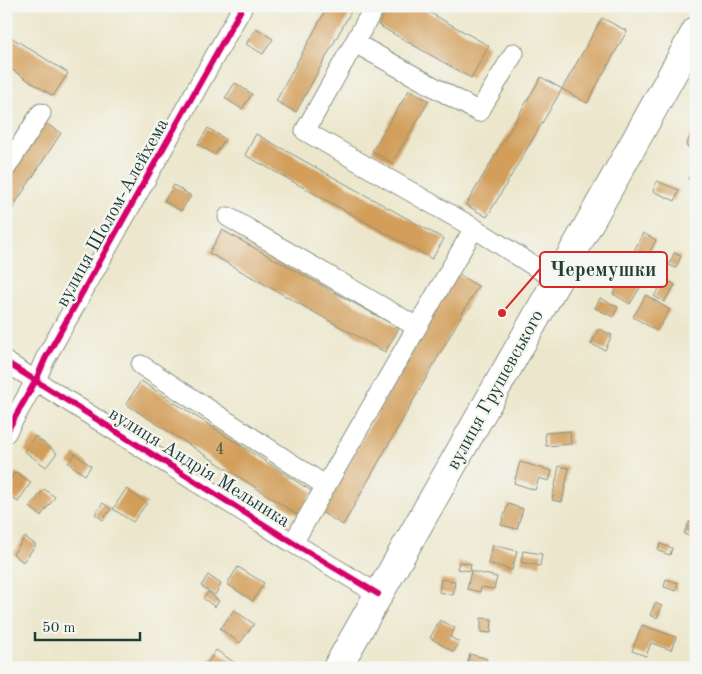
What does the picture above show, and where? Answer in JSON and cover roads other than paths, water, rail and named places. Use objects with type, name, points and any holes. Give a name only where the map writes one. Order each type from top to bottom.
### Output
[{"type":"highway","name":"вулиця Грушевського","points":[[337,668],[556,280],[603,201],[696,31]]},
{"type":"street","name":"вулиця Шолом-Алейхема","points":[[6,433],[36,380],[45,359],[243,6]]},
{"type":"street","points":[[375,6],[305,131],[474,228],[556,280]]},
{"type":"street","points":[[355,43],[479,112],[514,53]]},
{"type":"street","points":[[6,168],[41,113]]},
{"type":"street","points":[[228,217],[418,327]]},
{"type":"street","points":[[293,543],[474,228]]},
{"type":"street","name":"вулиця Андрія Мельника","points":[[6,362],[293,543],[378,594]]},
{"type":"street","points":[[141,365],[326,486]]},
{"type":"place","name":"Черемушки","points":[[502,313]]}]
